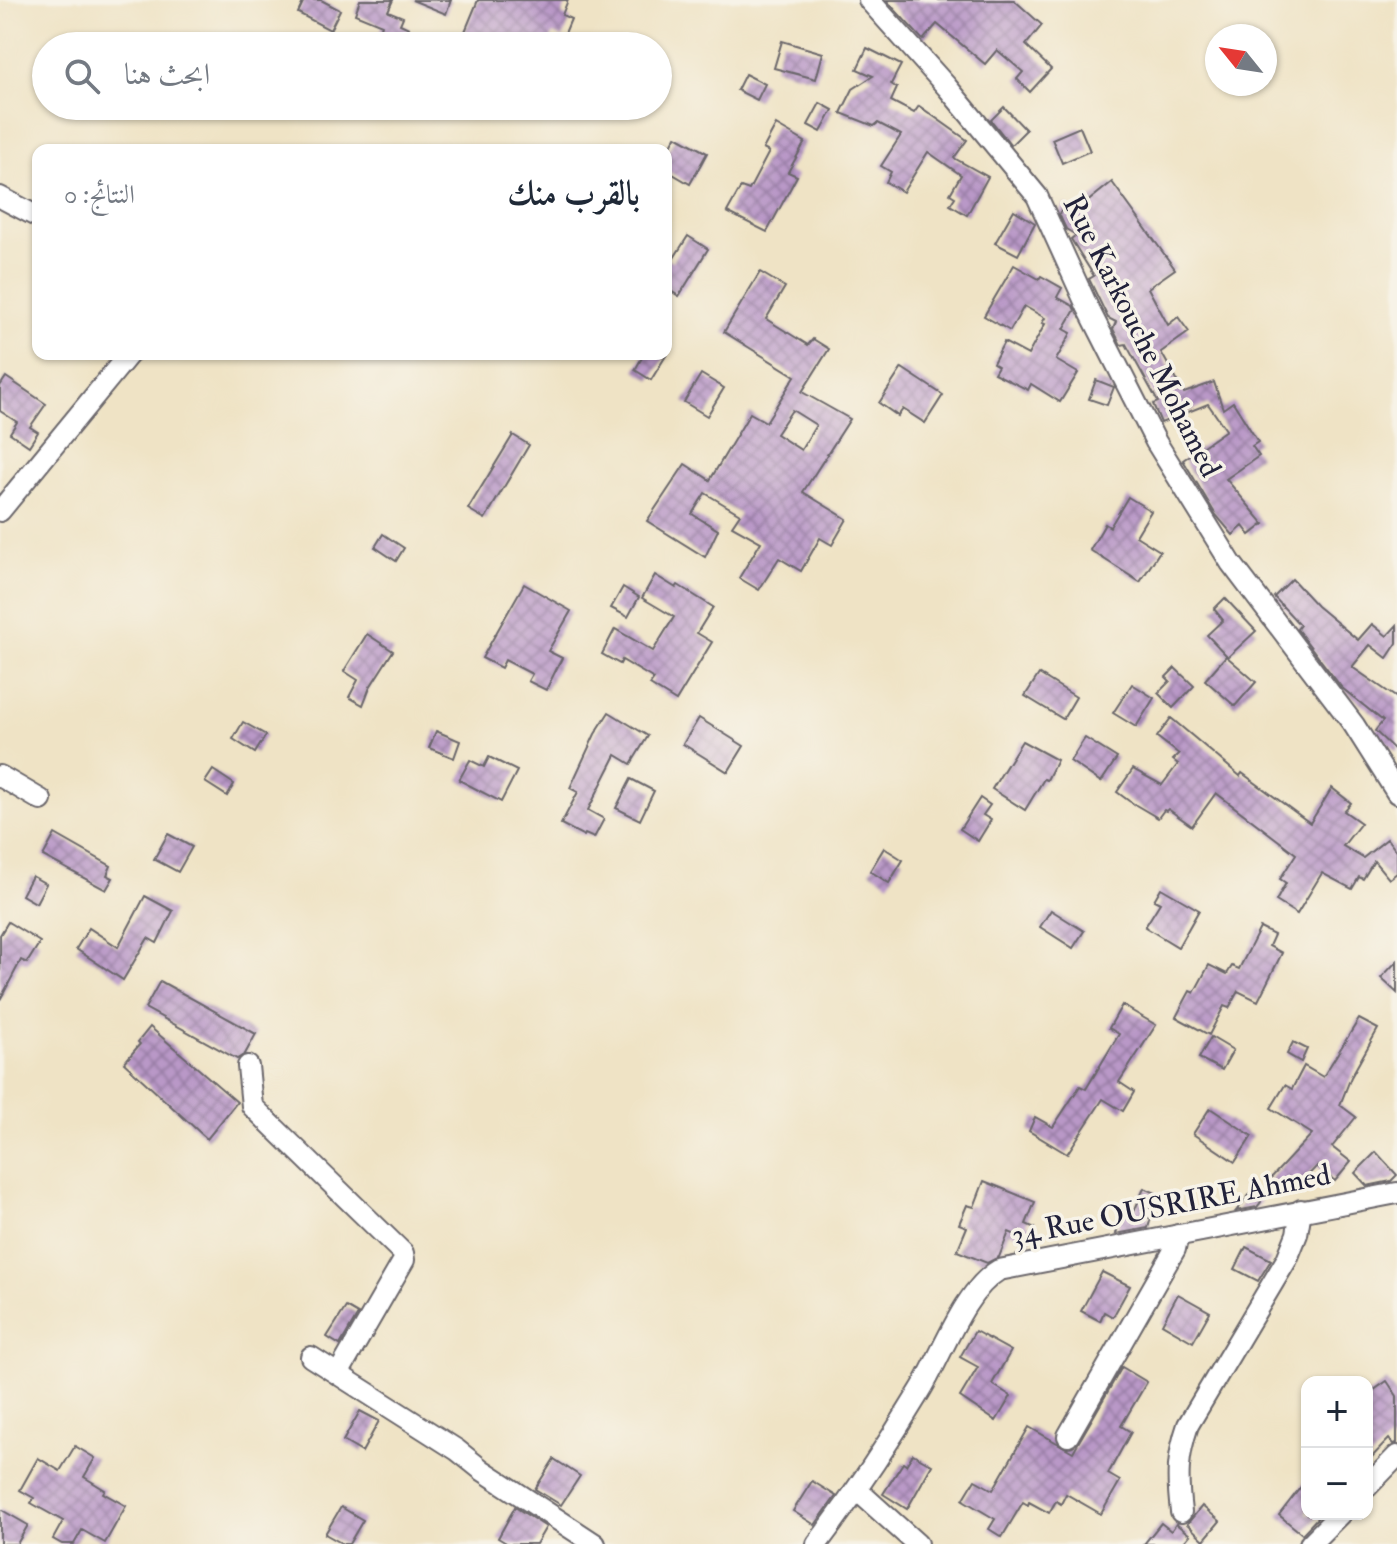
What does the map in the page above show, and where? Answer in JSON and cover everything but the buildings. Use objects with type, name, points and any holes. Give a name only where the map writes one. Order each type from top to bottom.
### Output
[{"type":"street","name":"Rue Karkouche Mohamed","points":[[869,0],[947,87],[1037,196],[1088,308],[1156,442],[1231,563],[1354,725],[1397,793]]},
{"type":"street","points":[[0,197],[32,214]]},
{"type":"street","points":[[0,511],[124,360]]},
{"type":"street","points":[[0,776],[41,800]]},
{"type":"street","points":[[248,1066],[252,1106],[403,1253],[404,1260],[338,1374]]},
{"type":"street","name":"34 Rue OUSRIRE Ahmed","points":[[817,1544],[857,1490],[922,1389],[970,1299],[987,1277],[999,1270],[1397,1193]]},
{"type":"street","points":[[1181,1512],[1177,1480],[1179,1452],[1188,1425],[1287,1259],[1297,1234],[1301,1210]]},
{"type":"street","points":[[1068,1436],[1175,1249],[1178,1235]]},
{"type":"street","points":[[311,1357],[457,1450],[482,1470],[595,1544]]},
{"type":"street","points":[[1373,1481],[1397,1456]]},
{"type":"street","points":[[857,1490],[917,1544]]},
{"type":"street","points":[[1310,1544],[1334,1520]]}]
